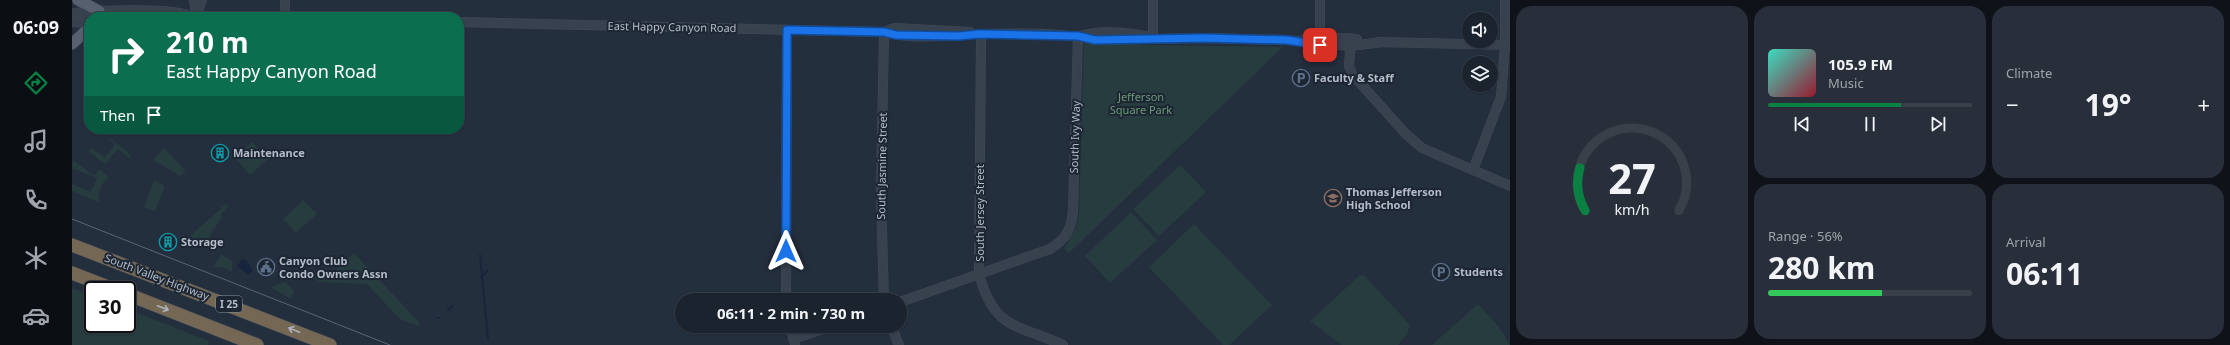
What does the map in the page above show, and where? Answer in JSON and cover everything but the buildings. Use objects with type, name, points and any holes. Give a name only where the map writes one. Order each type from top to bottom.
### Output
[{"type":"highway","points":[[72,240],[128,265]]},
{"type":"highway","name":"South Valley Highway","points":[[72,245],[128,265],[330,345]]},
{"type":"highway","points":[[72,273],[93,281]]},
{"type":"highway","name":"I 25","points":[[136,298],[257,345]]},
{"type":"main road","points":[[78,0],[99,11]]},
{"type":"main road","points":[[72,44],[84,33]]},
{"type":"street","points":[[194,0],[195,12]]},
{"type":"street","points":[[198,12],[202,0]]},
{"type":"street","points":[[285,0],[285,12]]},
{"type":"street","points":[[1153,0],[1153,37]]},
{"type":"street","points":[[1320,0],[1320,41]]},
{"type":"street","points":[[1473,170],[1499,105],[1508,45],[1505,0]]},
{"type":"street","points":[[72,13],[84,12]]},
{"type":"street","points":[[86,12],[174,12]]},
{"type":"street","points":[[72,22],[84,23]]},
{"type":"street","name":"East Happy Canyon Road","points":[[464,22],[884,32],[895,28],[959,30],[980,34],[1078,36],[1091,32],[1133,33],[1153,37],[1508,45]]},
{"type":"street","points":[[786,293],[787,30]]},
{"type":"street","name":"South Jasmine Street","points":[[884,32],[881,196],[884,293]]},
{"type":"street","name":"South Jersey Street","points":[[980,34],[979,274],[987,301],[1005,321],[1063,345]]},
{"type":"street","name":"South Ivy Way","points":[[979,274],[1050,249],[1066,237],[1072,224],[1078,36]]},
{"type":"street","points":[[1351,42],[1350,66],[1354,77],[1405,133],[1426,150],[1510,186]]},
{"type":"street","points":[[907,300],[979,274]]},
{"type":"street","points":[[794,342],[815,333]]},
{"type":"street","points":[[893,333],[898,345]]},
{"type":"green space","name":"Jefferson Square Park","points":[[1084,44],[1283,47],[1069,253],[1064,249],[1076,228],[1079,215]]},
{"type":"green space","points":[[104,134],[131,155],[129,158],[118,149],[105,164],[89,152],[91,148],[105,157],[115,144]]},
{"type":"green space","points":[[252,142],[268,159],[250,175],[235,158]]},
{"type":"green space","points":[[164,148],[186,171],[180,176],[153,160]]},
{"type":"green space","points":[[73,160],[94,176],[100,169],[109,178],[100,189],[100,203],[72,191],[72,184],[91,192],[97,178],[72,168]]},
{"type":"green space","points":[[1180,165],[1206,192],[1159,236],[1133,209]]},
{"type":"green space","points":[[154,180],[165,186],[155,211],[144,207]]},
{"type":"green space","points":[[303,200],[317,214],[296,233],[283,219]]},
{"type":"green space","points":[[226,204],[228,206],[221,214],[222,217],[205,243],[189,237]]},
{"type":"green space","points":[[1131,212],[1157,240],[1110,283],[1085,256]]},
{"type":"green space","points":[[1194,224],[1272,305],[1229,345],[1223,345],[1149,267]]},
{"type":"green space","points":[[354,253],[420,323],[418,326],[400,319],[367,284],[320,282],[312,277],[312,273],[318,268],[328,277]]},
{"type":"green space","points":[[221,254],[232,261],[232,272],[221,267],[213,268]]},
{"type":"green space","points":[[1364,275],[1410,325],[1407,334],[1398,345],[1342,345],[1310,321],[1359,276]]},
{"type":"green space","points":[[285,282],[294,291],[291,299],[270,287]]},
{"type":"green space","points":[[72,288],[84,293],[84,333],[136,333],[136,313],[209,341],[208,345],[72,345]]},
{"type":"green space","points":[[1478,304],[1500,328],[1510,345],[1432,345]]},
{"type":"water","points":[[245,259],[253,270],[249,275],[237,266],[241,260]]},
{"type":"waterway","points":[[480,255],[488,340]]},
{"type":"waterway","points":[[481,278],[488,270]]},
{"type":"waterway","points":[[448,310],[452,306]]},
{"type":"tram line","points":[[72,219],[390,345]]},
{"type":"place","name":"Faculty & Staff","points":[[1301,78]]},
{"type":"place","name":"Maintenance","points":[[220,153]]},
{"type":"place","name":"Thomas Jefferson High School","points":[[1333,198]]},
{"type":"place","name":"Storage","points":[[168,242]]},
{"type":"place","name":"Canyon Club Condo Owners Assn","points":[[266,267]]},
{"type":"place","name":"Students","points":[[1441,272]]},
{"type":"route","points":[[786,251],[787,30],[884,32],[896,35],[958,36],[980,34],[1078,36],[1095,40],[1133,40],[1153,37],[1287,40],[1320,45]]}]
